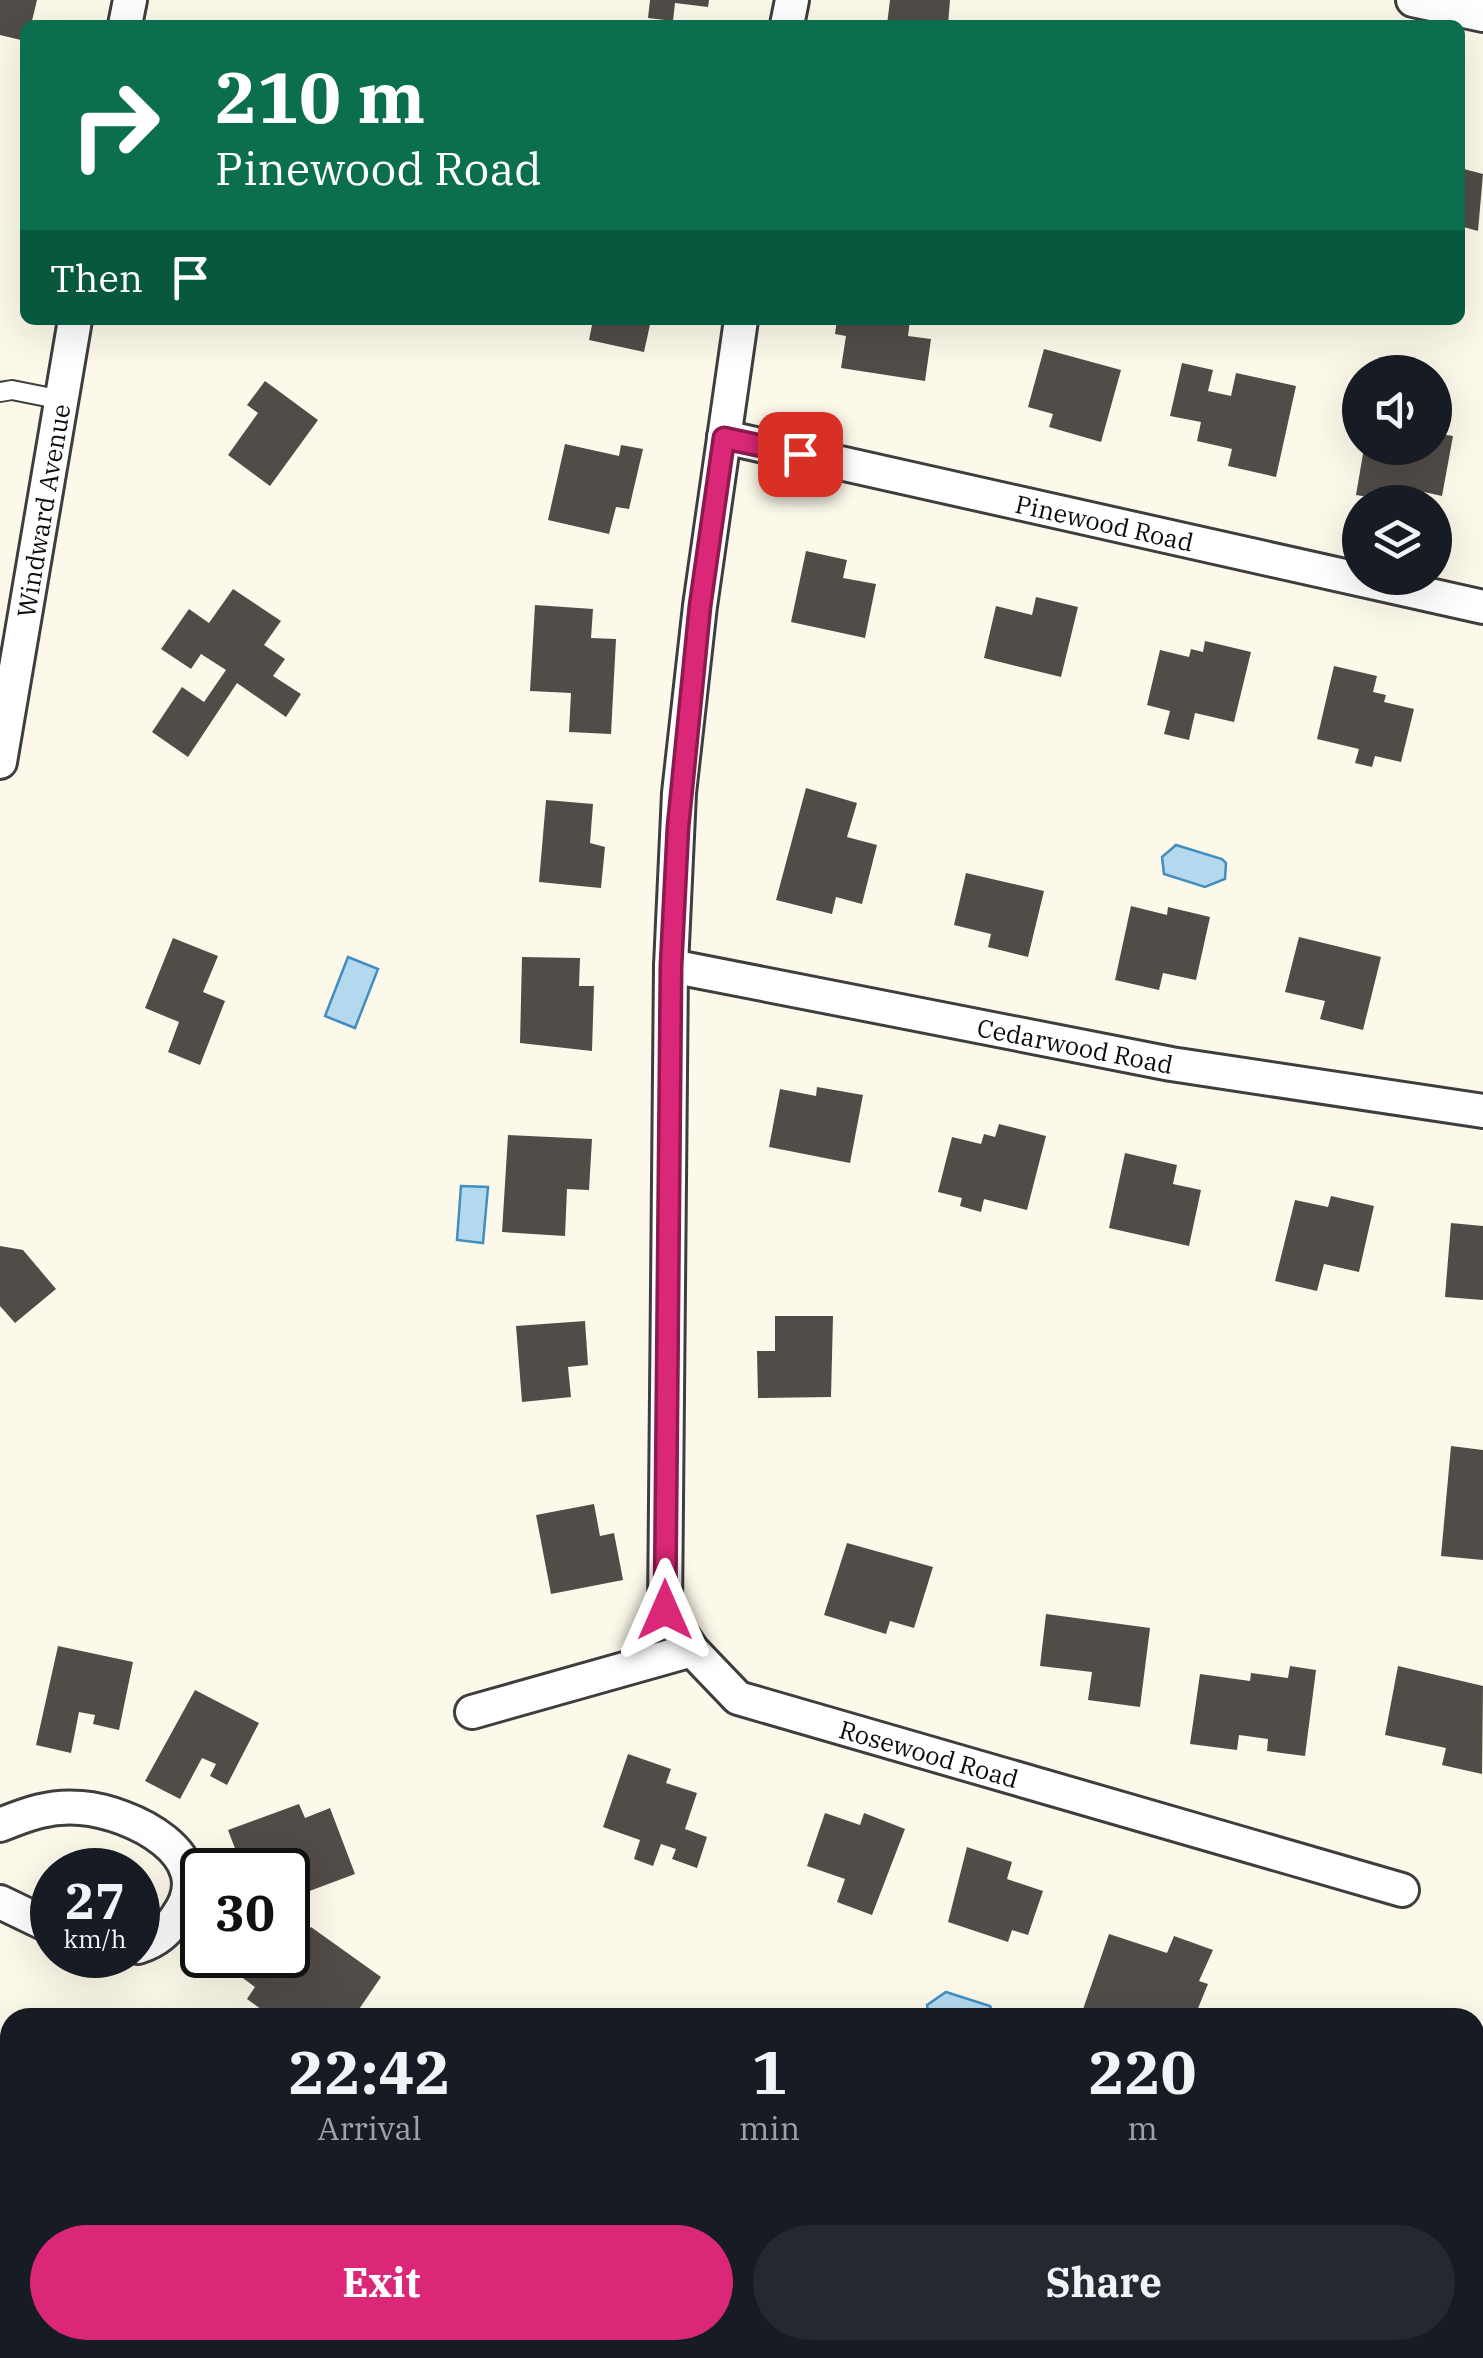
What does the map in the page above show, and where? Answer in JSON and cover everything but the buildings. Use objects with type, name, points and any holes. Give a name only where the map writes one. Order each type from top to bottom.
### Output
[{"type":"street","points":[[1412,0],[1483,16]]},
{"type":"street","name":"Windward Avenue","points":[[0,762],[74,325]]},
{"type":"street","name":"Rosewood Road","points":[[740,325],[679,793],[671,966],[665,1610],[692,1650],[738,1698],[1402,1890]]},
{"type":"street","name":"Pinewood Road","points":[[724,438],[1483,607]]},
{"type":"street","name":"Cedarwood Road","points":[[671,966],[1171,1064],[1483,1111]]},
{"type":"street","points":[[472,1712],[692,1650]]},
{"type":"street","points":[[0,1825],[38,1809],[83,1808],[144,1824],[182,1857],[188,1869],[186,1903],[160,1937]]},
{"type":"street","points":[[0,1902],[30,1916]]},
{"type":"lane","points":[[4,386],[62,400]]},
{"type":"water","points":[[1176,845],[1222,859],[1226,863],[1225,879],[1205,887],[1164,874],[1162,857]]},
{"type":"water","points":[[348,957],[378,969],[355,1028],[325,1016]]},
{"type":"water","points":[[461,1186],[488,1187],[483,1243],[457,1240]]},
{"type":"water","points":[[946,1992],[991,2008],[928,2008]]},
{"type":"route","points":[[665,1610],[671,966],[679,793],[700,606],[724,438],[800,454]]}]
